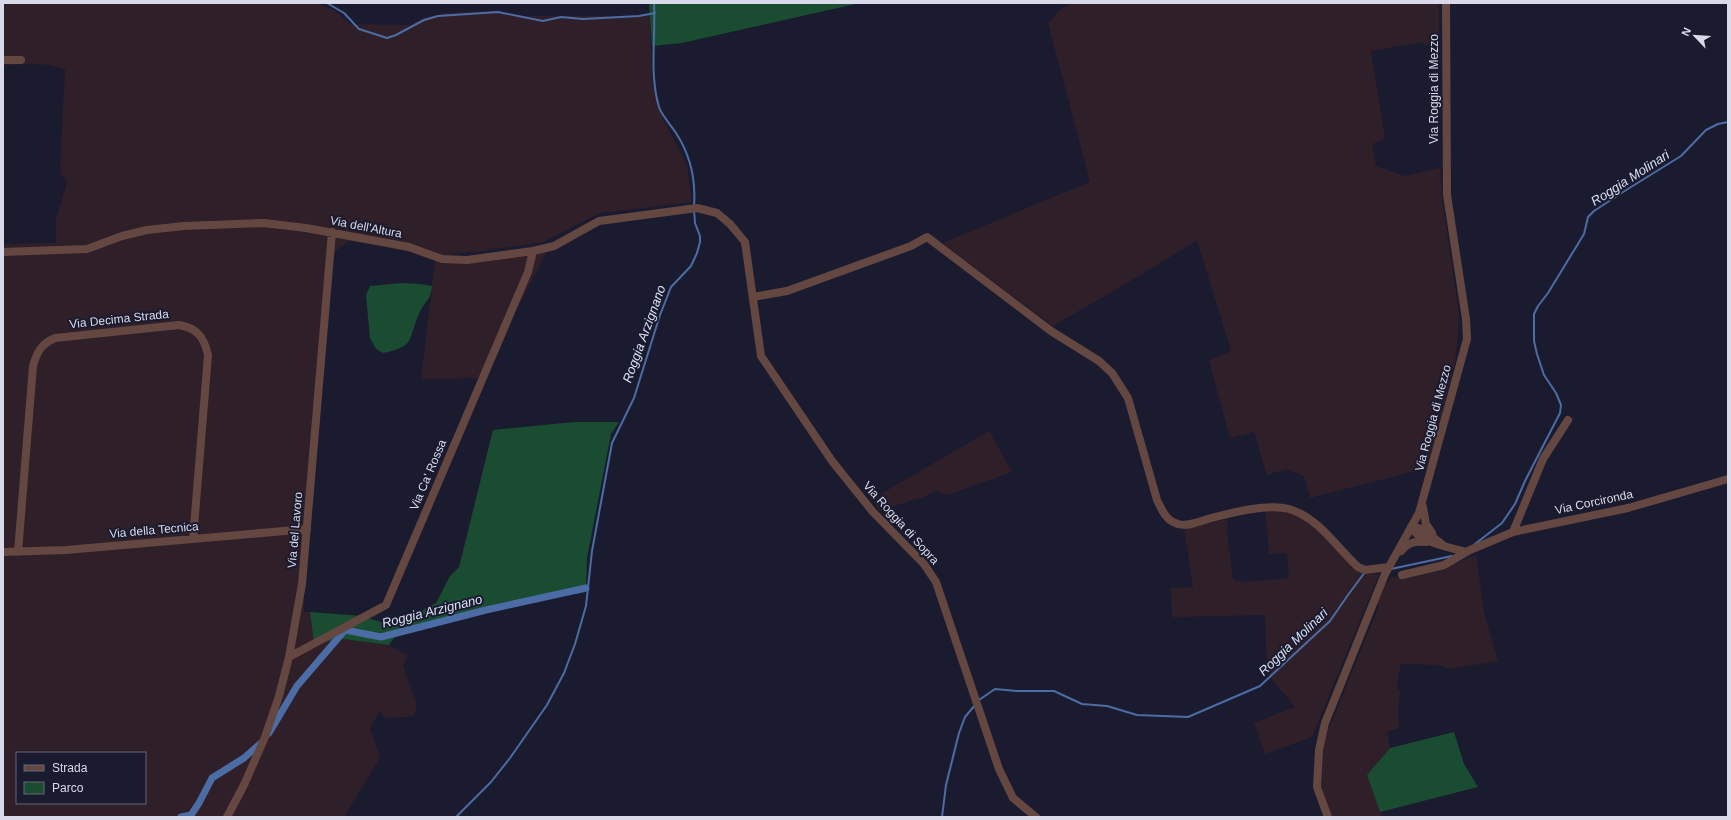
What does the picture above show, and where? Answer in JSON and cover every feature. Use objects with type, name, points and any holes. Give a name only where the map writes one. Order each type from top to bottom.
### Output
[{"type":"street","name":"Via Roggia di Mezzo","points":[[1328,817],[1317,787],[1319,750],[1324,729],[1389,567],[1419,513],[1467,339],[1466,319],[1447,195],[1446,3]]},
{"type":"street","points":[[3,60],[21,60]]},
{"type":"street","name":"Via dell'Altura","points":[[3,252],[87,249],[138,232],[184,226],[264,223],[332,232],[409,247],[442,259],[468,260],[533,251],[554,246],[599,221],[697,208],[717,213]]},
{"type":"street","name":"Via Roggia di Sopra","points":[[717,213],[730,224],[745,242],[761,356],[832,461],[873,512],[924,564],[936,582],[999,769],[1013,798],[1036,817]]},
{"type":"street","name":"Via del Lavoro","points":[[227,817],[244,785],[265,737],[279,696],[289,657],[302,584],[332,232]]},
{"type":"street","points":[[753,297],[787,291],[911,246],[927,237],[1051,331],[1099,361],[1112,373],[1128,398],[1157,500],[1163,514],[1172,522],[1179,525],[1187,525],[1215,517],[1255,510],[1276,507],[1287,509],[1302,515],[1318,525],[1358,567],[1365,570],[1389,567],[1409,543],[1416,541],[1443,545],[1466,552]]},
{"type":"street","name":"Via Ca' Rossa","points":[[289,657],[386,605],[528,272],[533,251]]},
{"type":"street","name":"Via Decima Strada","points":[[18,552],[33,366],[36,354],[45,342],[55,338],[179,325],[189,326],[198,333],[206,343],[208,355],[193,539]]},
{"type":"street","points":[[1513,532],[1543,459],[1568,420]]},
{"type":"street","name":"Via Corcironda","points":[[1402,576],[1444,565],[1466,552],[1513,532],[1628,508],[1728,480]]},
{"type":"street","points":[[1423,500],[1423,514],[1426,524],[1430,531],[1443,545]]},
{"type":"street","points":[[1411,527],[1423,529],[1443,545]]},
{"type":"street","name":"Via della Tecnica","points":[[3,552],[66,550],[307,529]]},
{"type":"shaded area","points":[[3,3],[315,3],[334,10],[350,24],[410,25],[424,18],[446,13],[497,11],[524,16],[650,16],[652,83],[662,117],[687,165],[692,202],[601,213],[543,242],[475,252],[455,253],[435,260],[403,250],[350,241],[332,253],[304,572],[304,612],[310,612],[314,643],[343,639],[389,645],[408,656],[403,665],[417,706],[414,715],[407,717],[384,718],[380,710],[370,728],[380,758],[344,817],[3,817],[3,244],[56,243],[56,220],[67,182],[60,173],[65,69],[37,64],[3,65]]},
{"type":"shaded area","points":[[1073,3],[1439,3],[1439,47],[1435,45],[1424,45],[1424,42],[1371,51],[1385,139],[1372,144],[1376,166],[1404,176],[1440,168],[1442,198],[1459,314],[1455,362],[1428,468],[1310,498],[1304,476],[1286,469],[1267,475],[1254,432],[1230,438],[1209,360],[1231,351],[1197,240],[1151,269],[1053,326],[942,243],[1090,182],[1048,23],[1062,8]]},
{"type":"shaded area","points":[[547,252],[480,378],[421,379],[435,260],[444,263],[476,263]]},
{"type":"shaded area","points":[[989,431],[1012,472],[953,493],[946,495],[936,491],[919,499],[918,498],[880,511],[872,499]]},
{"type":"shaded area","points":[[1278,510],[1298,516],[1311,525],[1362,574],[1379,574],[1312,737],[1265,754],[1254,723],[1295,707],[1267,673],[1265,615],[1172,617],[1171,588],[1193,587],[1184,528],[1228,519],[1227,530],[1233,579],[1247,582],[1289,578],[1287,553],[1269,554],[1265,511]]},
{"type":"shaded area","points":[[1476,555],[1484,612],[1498,661],[1449,669],[1440,665],[1401,664],[1397,682],[1397,690],[1401,691],[1398,707],[1399,728],[1387,732],[1390,748],[1367,775],[1382,817],[1332,817],[1321,785],[1318,767],[1321,748],[1379,606],[1375,605],[1384,584],[1389,582],[1391,577],[1403,578],[1451,565]]},
{"type":"green space","points":[[649,3],[860,3],[682,43],[652,46]]},
{"type":"green space","points":[[402,283],[432,286],[431,292],[419,314],[409,341],[406,345],[383,353],[376,349],[370,338],[366,295],[370,286]]},
{"type":"green space","points":[[574,422],[619,422],[611,434],[587,558],[586,592],[526,601],[396,635],[389,645],[343,639],[314,643],[310,612],[362,616],[393,626],[436,603],[450,576],[459,567],[493,430]]},
{"type":"green space","points":[[1454,732],[1464,764],[1478,787],[1380,812],[1367,775],[1390,748]]},
{"type":"waterway","points":[[327,3],[344,13],[359,29],[387,38],[396,35],[424,20],[438,16],[498,12],[543,21],[561,17],[583,19],[639,16],[655,13]]},
{"type":"waterway","name":"Roggia Arzignano","points":[[654,3],[654,81],[656,94],[660,110],[676,133],[689,159],[694,186],[694,206]]},
{"type":"waterway","name":"Roggia Molinari","points":[[1475,544],[1502,523],[1515,504],[1525,481],[1560,413],[1561,405],[1556,393],[1544,375],[1537,354],[1534,341],[1534,314],[1584,234],[1588,217],[1594,211],[1681,156],[1706,130],[1718,124],[1728,122]]},
{"type":"waterway","name":"Roggia Arzignano","points":[[456,817],[491,782],[510,758],[547,705],[564,673],[575,644],[586,606],[592,551],[612,443],[634,398],[660,315],[671,287],[691,266],[697,253],[700,236],[695,223],[694,210]]},
{"type":"waterway","name":"Roggia Molinari","points":[[1391,569],[1452,556]]},
{"type":"waterway","name":"Roggia Molinari","points":[[979,700],[995,689],[1017,691],[1054,691],[1082,704],[1107,706],[1137,715],[1188,717],[1260,686],[1330,621],[1365,572]]},
{"type":"waterway","name":"Roggia Arzignano","points":[[269,733],[297,686],[345,630],[381,637],[486,610],[586,588]]},
{"type":"waterway","name":"Roggia Molinari","points":[[942,817],[946,785],[959,733],[965,717],[975,705]]},
{"type":"waterway","name":"Roggia Arzignano","points":[[181,817],[191,815],[212,778],[244,758],[261,743]]}]
